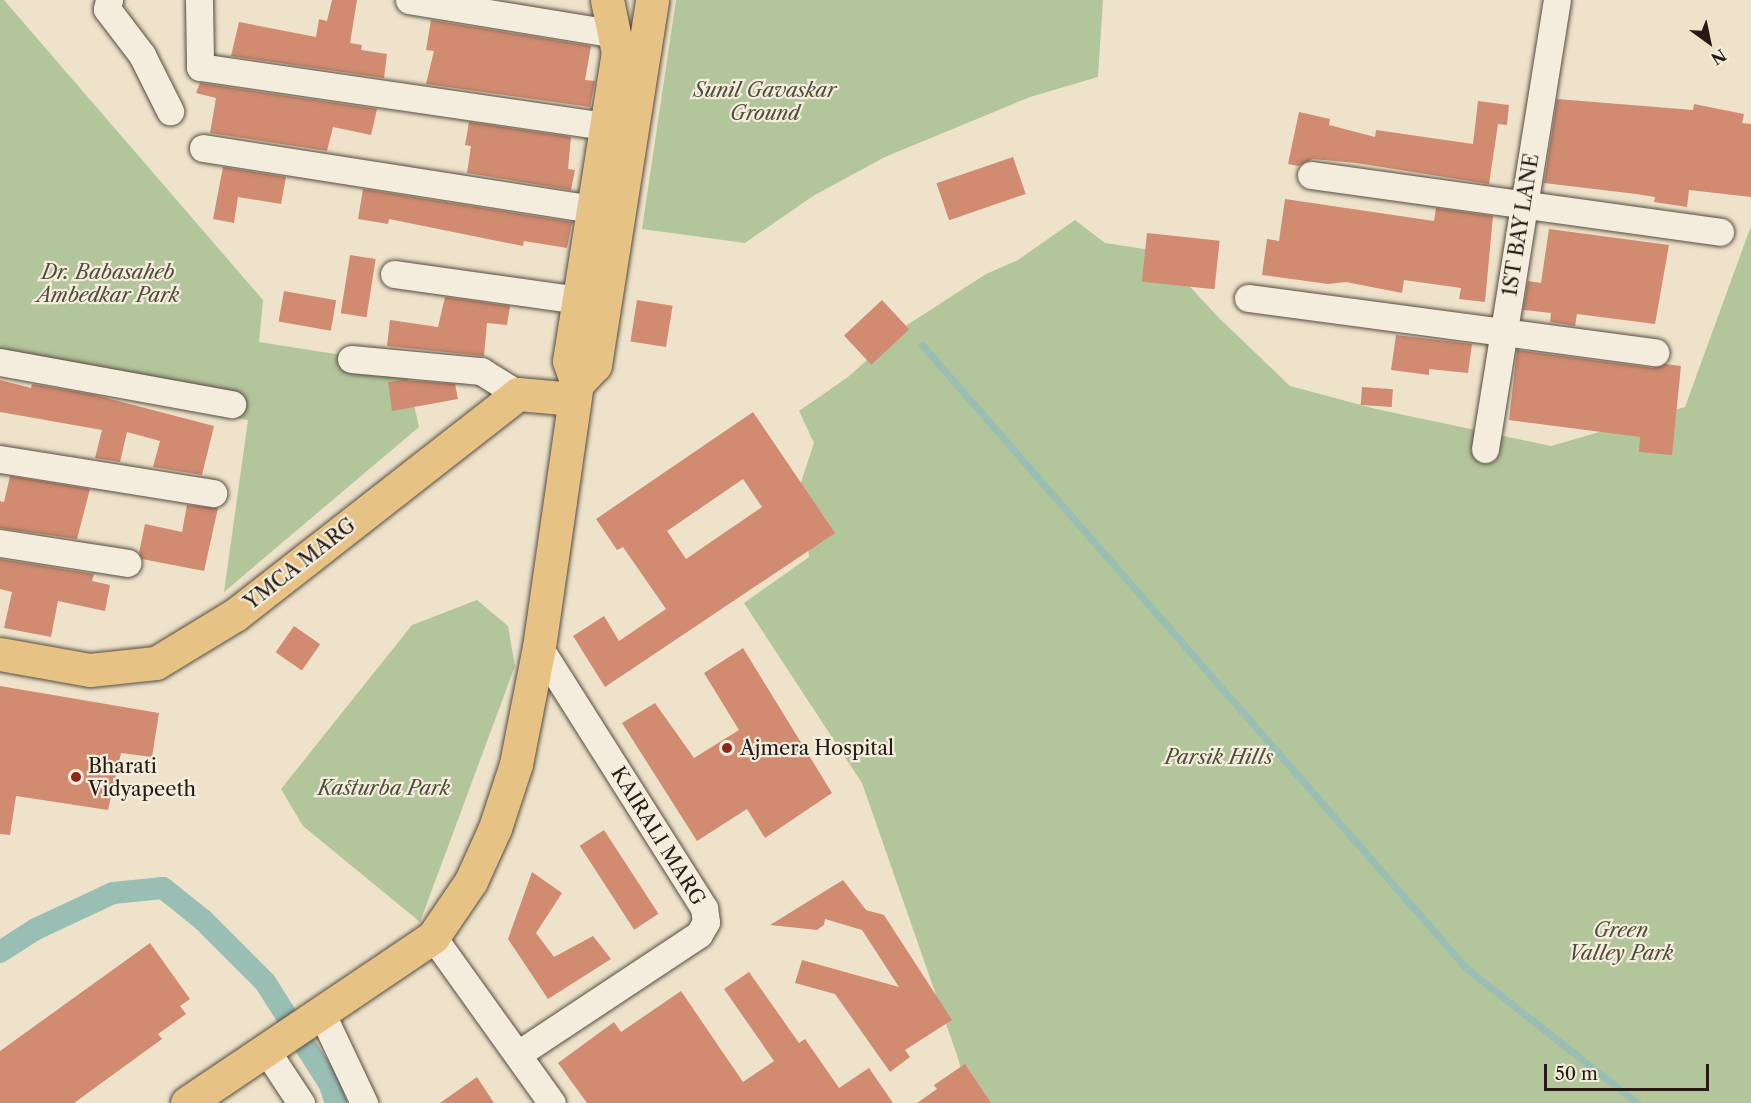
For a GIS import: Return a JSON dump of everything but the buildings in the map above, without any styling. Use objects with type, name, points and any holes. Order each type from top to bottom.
[{"type":"main road","points":[[187,1103],[433,937],[471,881],[495,828],[516,764],[539,646],[576,392],[569,361],[618,52],[607,0]]},
{"type":"main road","points":[[576,392],[595,365],[652,0]]},
{"type":"main road","points":[[518,394],[576,392]]},
{"type":"main road","name":"YMCA MARG","points":[[0,654],[90,670],[156,663],[235,615],[518,394]]},
{"type":"street","points":[[109,0],[107,9],[142,55],[170,111]]},
{"type":"street","points":[[199,0],[200,67],[606,126]]},
{"type":"street","points":[[409,0],[615,34]]},
{"type":"street","name":"1ST BAY LANE","points":[[1485,449],[1557,0]]},
{"type":"street","points":[[203,148],[593,209]]},
{"type":"street","points":[[1311,175],[1720,232]]},
{"type":"street","points":[[394,274],[579,300]]},
{"type":"street","points":[[1248,298],[1655,352]]},
{"type":"street","points":[[351,359],[481,371],[518,394]]},
{"type":"street","points":[[0,362],[232,404]]},
{"type":"street","points":[[0,459],[213,494]]},
{"type":"street","points":[[0,543],[127,563]]},
{"type":"street","name":"KAIRALI MARG","points":[[518,1054],[699,934],[706,922],[704,908],[539,646]]},
{"type":"street","points":[[433,937],[552,1103]]},
{"type":"street","points":[[317,1015],[364,1103]]},
{"type":"street","points":[[269,1047],[301,1103]]},
{"type":"green space","name":"Dr. Babasaheb Ambedkar Park","points":[[0,0],[4,0],[263,300],[259,342],[405,365],[419,427],[224,592],[248,420],[0,375]]},
{"type":"green space","name":"Sunil Gavaskar Ground","points":[[676,0],[1103,0],[1098,77],[1030,97],[885,157],[813,196],[745,243],[642,229]]},
{"type":"green space","name":"Parsik Hills","points":[[1075,220],[1105,243],[1157,251],[1218,317],[1290,386],[1376,409],[1551,446],[1685,407],[1751,226],[1751,1103],[970,1103],[958,1058],[862,783],[744,603],[809,557],[801,482],[814,443],[799,411],[848,377],[904,327],[986,274],[1018,260]]},
{"type":"green space","name":"Kasturba Park","points":[[477,600],[508,626],[515,666],[420,922],[303,826],[281,789],[412,625]]},
{"type":"waterway","points":[[922,345],[1466,968],[1637,1103]]},
{"type":"waterway","points":[[0,952],[36,929],[113,893],[163,888],[203,920],[265,982],[330,1085],[336,1103]]},
{"type":"place","name":"Ajmera Hospital","points":[[727,748]]},
{"type":"place","name":"Bharati Vidyapeeth","points":[[76,777]]},
{"type":"park label","name":"Green Valley Park","points":[[1621,942]]}]
